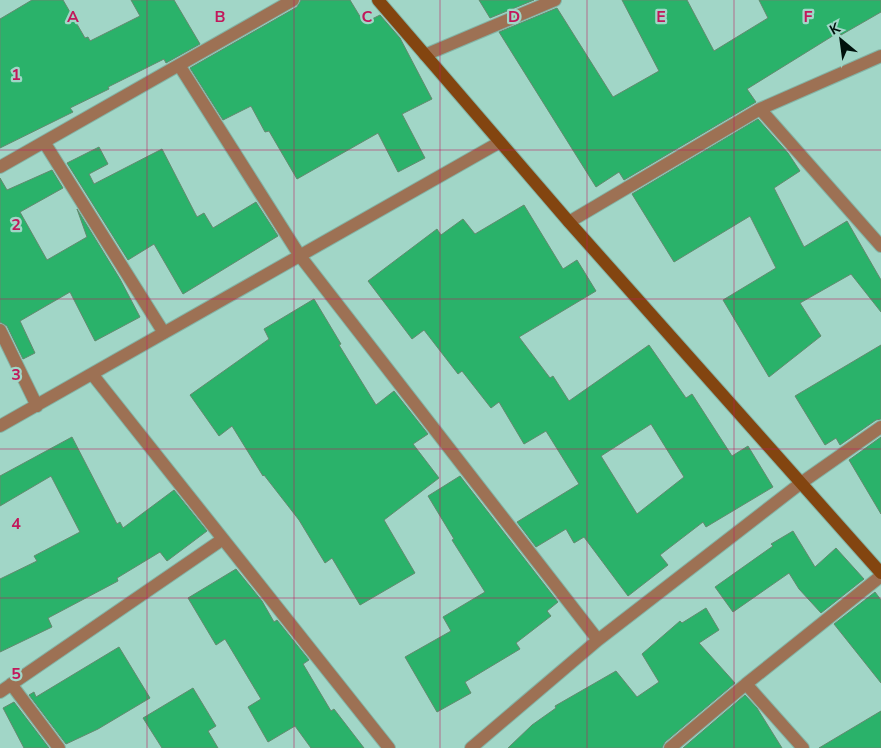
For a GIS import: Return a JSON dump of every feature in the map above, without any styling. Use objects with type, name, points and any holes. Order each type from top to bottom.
[{"type":"main road","points":[[378,0],[569,222],[881,575]]},
{"type":"street","points":[[0,167],[293,0]]},
{"type":"street","points":[[425,55],[555,0]]},
{"type":"street","points":[[569,222],[760,109],[881,56]]},
{"type":"street","points":[[180,64],[300,256],[598,640]]},
{"type":"street","points":[[760,109],[881,246]]},
{"type":"street","points":[[44,142],[164,333]]},
{"type":"street","points":[[0,426],[500,142]]},
{"type":"street","points":[[0,330],[37,406]]},
{"type":"street","points":[[92,374],[389,748]]},
{"type":"street","points":[[471,748],[598,640],[800,483],[881,427]]},
{"type":"street","points":[[0,692],[223,539]]},
{"type":"street","points":[[670,748],[881,575]]},
{"type":"street","points":[[11,684],[59,748]]},
{"type":"street","points":[[746,684],[803,748]]},
{"type":"building","points":[[32,0],[63,0],[85,38],[88,37],[90,41],[140,16],[131,0],[174,0],[200,44],[166,63],[164,59],[108,87],[109,89],[70,108],[73,112],[0,148],[0,19]]},
{"type":"building","points":[[301,0],[350,0],[364,23],[380,15],[400,38],[432,99],[402,114],[425,158],[398,172],[378,133],[297,179],[269,131],[265,132],[251,106],[223,120],[190,68],[297,7]]},
{"type":"building","points":[[479,0],[534,0],[490,18]]},
{"type":"building","points":[[622,0],[687,0],[714,51],[768,18],[759,0],[881,0],[881,12],[841,35],[839,32],[747,89],[756,102],[624,180],[619,172],[596,187],[499,32],[557,8],[613,97],[659,71]]},
{"type":"building","points":[[758,119],[788,153],[800,171],[774,188],[804,247],[847,221],[881,280],[881,312],[851,274],[800,303],[821,336],[769,377],[723,300],[776,268],[750,216],[674,262],[632,194]]},
{"type":"building","points":[[99,147],[108,164],[89,174],[94,184],[162,149],[197,217],[204,213],[213,228],[256,202],[278,236],[183,294],[154,244],[128,260],[67,163]]},
{"type":"building","points":[[52,170],[63,188],[20,212],[47,260],[87,237],[77,209],[120,279],[140,317],[95,341],[70,292],[20,321],[35,353],[23,359],[7,326],[0,322],[0,178],[7,190]]},
{"type":"building","points":[[524,205],[563,269],[577,260],[596,291],[519,337],[550,378],[553,376],[569,401],[649,345],[686,398],[692,394],[732,456],[748,446],[773,487],[706,527],[703,522],[660,555],[668,565],[628,596],[584,537],[574,543],[566,529],[536,547],[517,522],[579,484],[546,431],[524,444],[499,402],[491,408],[462,371],[458,374],[424,330],[412,339],[368,281],[437,229],[441,235],[463,219],[475,234]],"holes":[[[651,424],[684,477],[637,514],[601,456]]]},
{"type":"building","points":[[314,299],[341,344],[339,345],[376,405],[394,391],[428,434],[413,444],[439,478],[384,520],[415,573],[360,605],[332,558],[325,563],[299,520],[263,476],[232,426],[219,436],[190,395],[269,339],[264,329]]},
{"type":"building","points":[[881,345],[881,419],[876,420],[840,445],[836,438],[825,445],[795,396]]},
{"type":"building","points":[[72,437],[117,524],[120,522],[123,528],[174,490],[207,531],[167,561],[160,552],[117,578],[118,581],[48,618],[52,627],[0,652],[0,579],[37,561],[34,556],[80,532],[51,476],[0,506],[0,476]]},
{"type":"building","points":[[881,437],[881,514],[849,460]]},
{"type":"building","points":[[460,476],[558,602],[547,611],[551,616],[516,643],[520,649],[465,682],[471,693],[437,712],[405,657],[451,631],[443,617],[485,592],[452,540],[454,539],[428,496]]},
{"type":"building","points":[[793,531],[815,567],[836,548],[864,579],[821,613],[799,589],[789,573],[733,612],[715,587],[773,546],[771,544]]},
{"type":"building","points":[[236,569],[262,601],[274,622],[277,620],[309,660],[303,664],[331,711],[334,709],[364,748],[311,748],[295,726],[268,742],[248,707],[261,699],[225,639],[216,645],[188,598]]},
{"type":"building","points":[[875,592],[881,600],[881,683],[834,624]]},
{"type":"building","points":[[706,608],[719,630],[699,643],[735,683],[665,742],[662,748],[508,748],[532,725],[556,708],[555,706],[616,671],[637,697],[659,682],[642,654],[680,621],[682,623]]},
{"type":"building","points":[[119,647],[150,698],[98,729],[66,744],[29,695],[34,692],[36,697]]},
{"type":"building","points":[[193,688],[216,726],[208,731],[218,748],[162,748],[143,718]]},
{"type":"building","points":[[745,695],[757,708],[782,748],[683,748]]},
{"type":"building","points":[[14,702],[49,748],[24,748],[3,708]]},
{"type":"building","points":[[881,711],[881,748],[819,748]]}]
